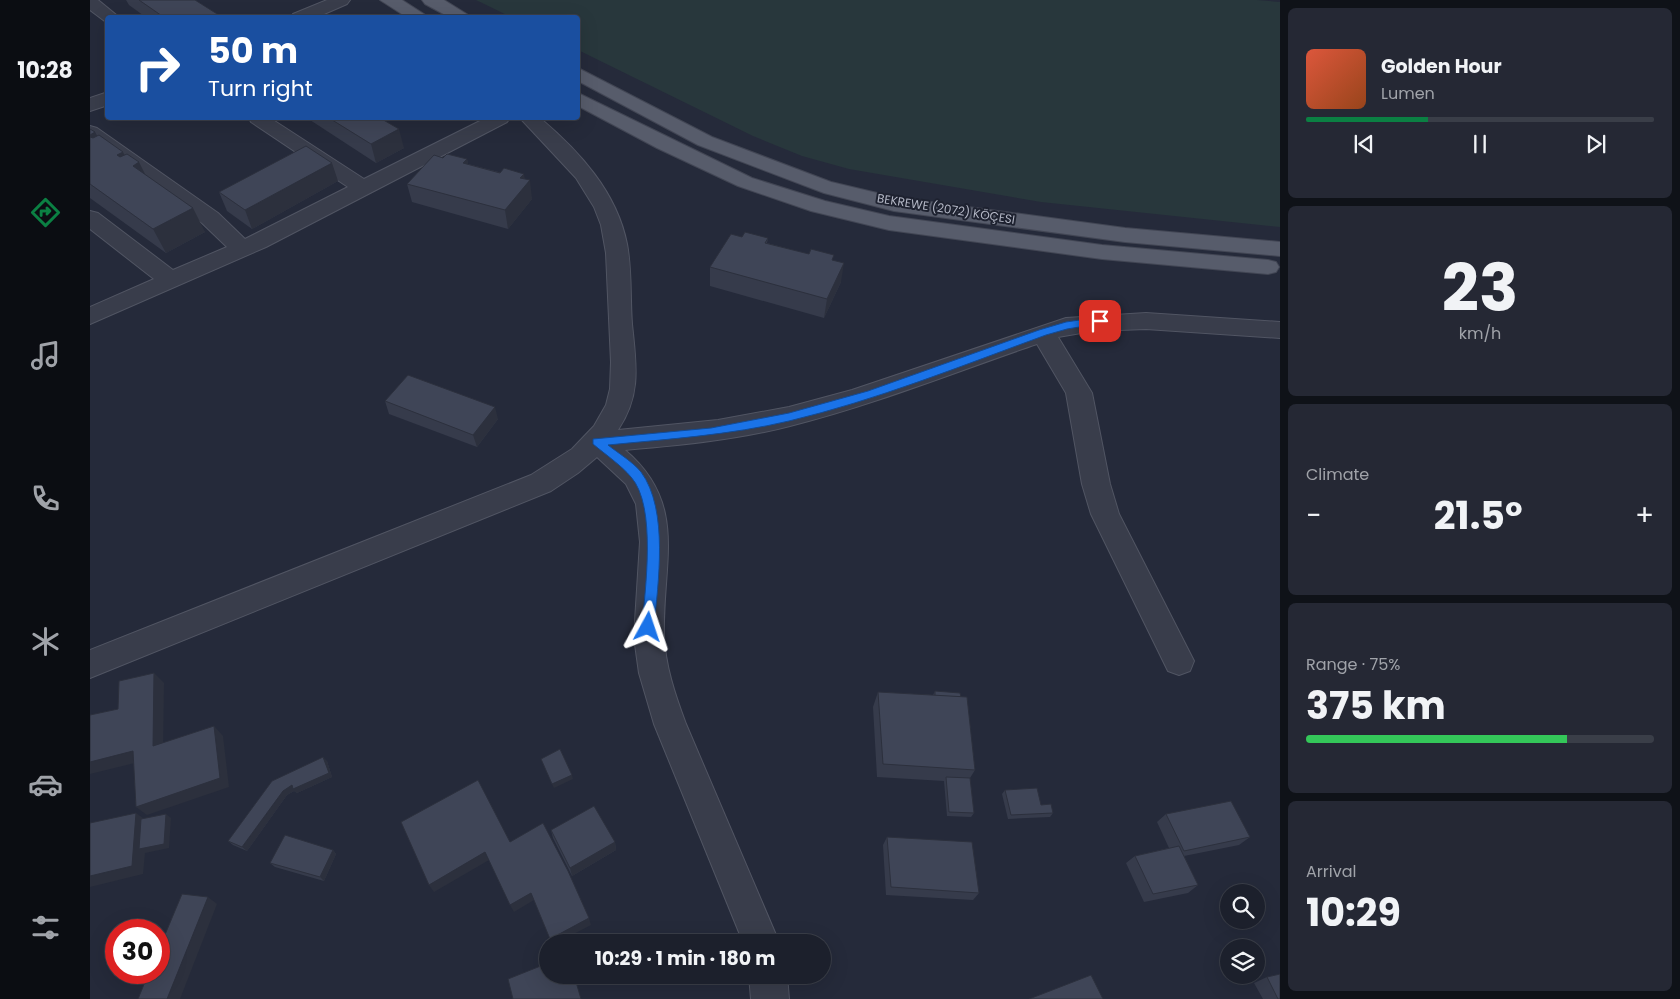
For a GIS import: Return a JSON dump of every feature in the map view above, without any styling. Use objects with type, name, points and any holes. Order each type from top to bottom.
[{"type":"main road","points":[[389,0],[416,15]]},
{"type":"main road","points":[[431,0],[459,15]]},
{"type":"main road","name":"BEKREWE (2072) KÖÇESI","points":[[580,76],[705,141],[824,187],[903,205],[1125,235],[1280,248]]},
{"type":"main road","name":"BEKREWE (2072) KÖÇESI","points":[[580,100],[664,144],[745,182],[819,206],[889,223],[1102,252],[1280,268]]},
{"type":"street","points":[[306,15],[340,0]]},
{"type":"street","points":[[91,3],[108,15]]},
{"type":"street","points":[[90,105],[105,99]]},
{"type":"street","points":[[261,120],[363,188]]},
{"type":"street","points":[[90,316],[242,249],[496,120]]},
{"type":"street","points":[[90,664],[541,484],[579,460],[597,442],[614,414],[623,388],[616,243],[608,217],[594,188],[569,154],[531,120]]},
{"type":"street","points":[[90,132],[210,218],[242,249]]},
{"type":"street","points":[[90,218],[172,280]]},
{"type":"street","points":[[597,442],[711,432],[789,417],[870,394],[1066,326],[1100,321],[1171,321],[1280,330]]},
{"type":"street","points":[[1043,333],[1079,393],[1096,484],[1106,514],[1138,583],[1178,660]]},
{"type":"street","points":[[597,442],[636,475],[649,503],[654,559],[648,627],[651,655],[660,698],[758,934]]},
{"type":"street","points":[[769,984],[770,999]]},
{"type":"shaded area","points":[[476,0],[1257,0],[1280,2],[1280,227],[1041,202],[849,169],[802,156],[753,136],[580,51],[580,15],[507,15]]},
{"type":"building","points":[[139,0],[195,0],[219,15],[161,15]]},
{"type":"building","points":[[332,120],[383,120],[399,129],[371,144]]},
{"type":"building","points":[[99,135],[123,152],[117,155],[120,157],[127,154],[139,162],[133,166],[193,208],[153,229],[90,184],[90,137],[93,138]]},
{"type":"building","points":[[306,146],[332,163],[245,210],[219,192]]},
{"type":"building","points":[[447,154],[467,159],[463,163],[500,173],[504,168],[524,174],[520,178],[530,180],[505,210],[407,184],[434,155],[443,158]]},
{"type":"building","points":[[745,232],[768,238],[765,243],[809,254],[811,249],[834,255],[832,260],[844,263],[827,299],[710,267],[731,234],[742,237]]},
{"type":"building","points":[[408,375],[495,407],[473,435],[385,401]]},
{"type":"building","points":[[154,673],[153,746],[214,726],[220,778],[136,807],[133,751],[90,762],[90,715],[118,709],[119,681]]},
{"type":"building","points":[[935,691],[960,693],[961,697],[935,696]]},
{"type":"building","points":[[878,692],[967,697],[975,770],[883,764]]},
{"type":"building","points":[[560,749],[572,775],[552,784],[541,759]]},
{"type":"building","points":[[323,757],[329,773],[293,789],[292,785],[283,791],[242,847],[228,841],[272,781]]},
{"type":"building","points":[[946,777],[970,778],[974,813],[949,812]]},
{"type":"building","points":[[478,780],[510,842],[543,823],[568,871],[589,918],[559,934],[548,934],[531,893],[510,905],[485,852],[429,885],[401,822]]},
{"type":"building","points":[[1037,788],[1041,805],[1051,804],[1053,813],[1011,815],[1005,790]]},
{"type":"building","points":[[1231,801],[1250,837],[1184,851],[1166,814]]},
{"type":"building","points":[[594,806],[615,842],[570,868],[551,830]]},
{"type":"building","points":[[136,813],[132,866],[90,876],[90,823]]},
{"type":"building","points":[[166,814],[164,844],[139,849],[141,819]]},
{"type":"building","points":[[285,835],[333,850],[320,877],[270,863]]},
{"type":"building","points":[[887,837],[972,842],[979,893],[891,887]]},
{"type":"building","points":[[1179,846],[1198,885],[1153,894],[1135,856]]},
{"type":"building","points":[[182,894],[208,897],[167,999],[138,999],[144,984],[170,984],[170,923]]},
{"type":"building","points":[[539,967],[539,984],[577,984],[581,999],[513,999],[508,979]]},
{"type":"building","points":[[1280,974],[1280,999],[1278,999],[1267,977]]},
{"type":"building","points":[[1091,975],[1103,999],[1029,999]]},
{"type":"route","points":[[648,627],[654,559],[649,503],[636,475],[597,442],[711,432],[789,417],[870,394],[1020,340],[1066,326],[1100,321]]}]
